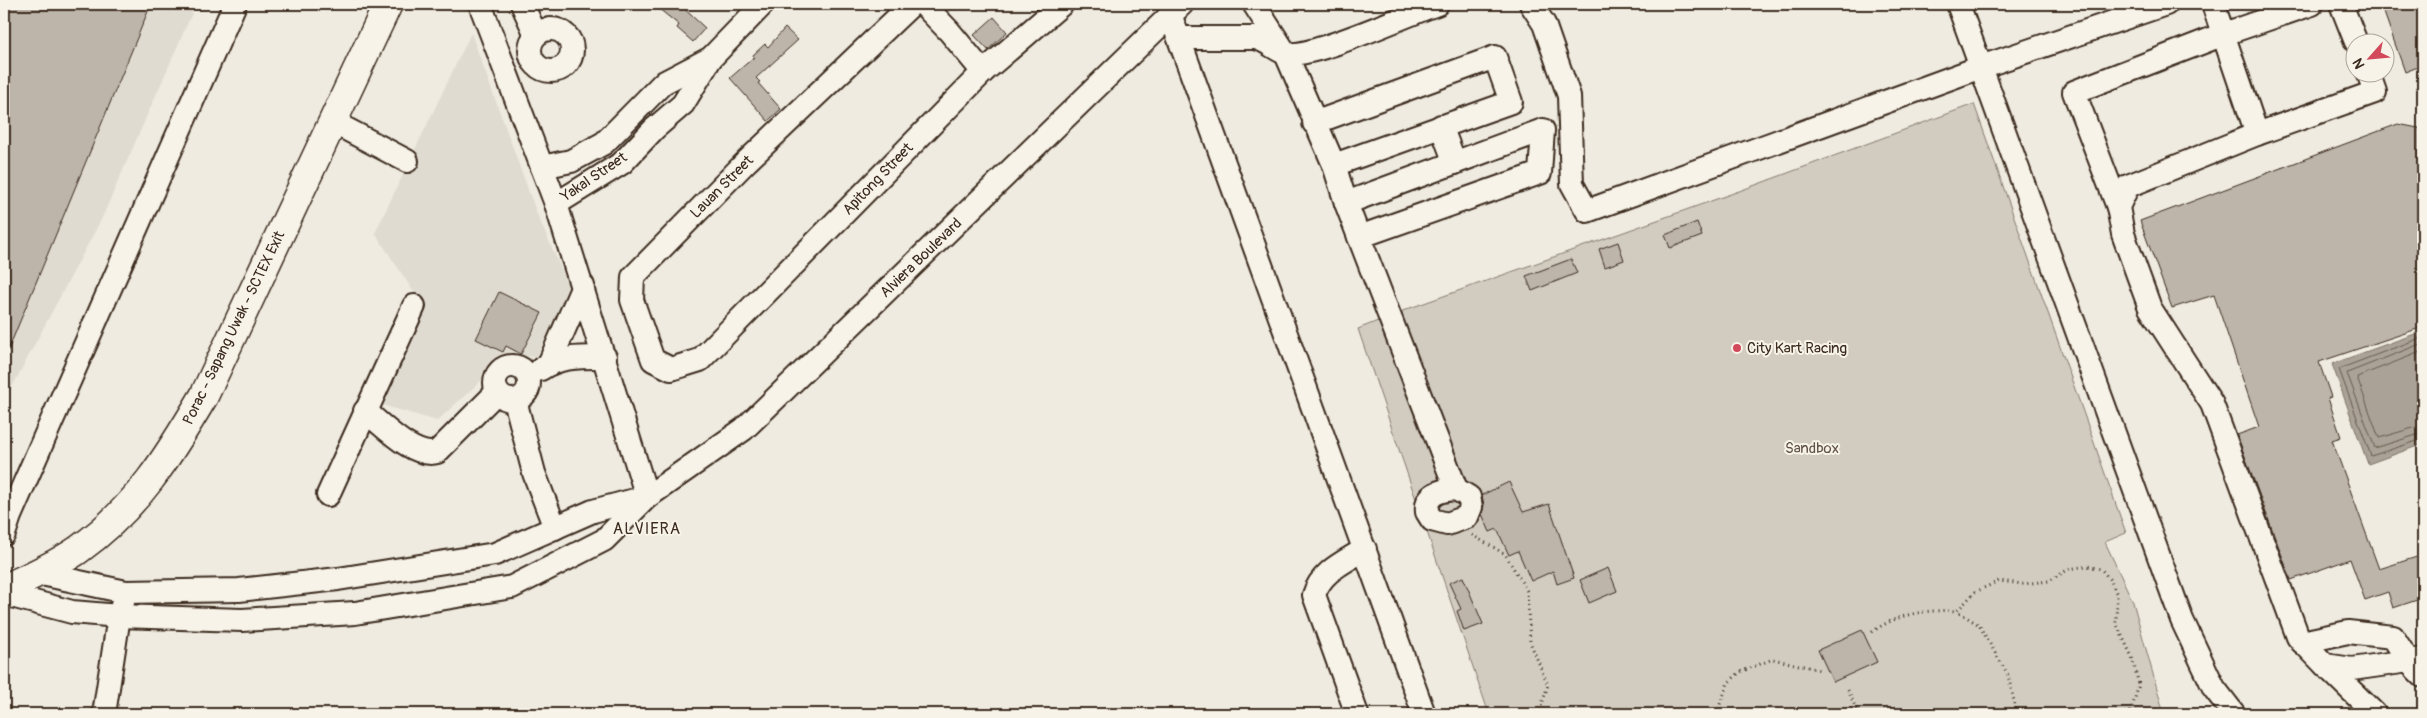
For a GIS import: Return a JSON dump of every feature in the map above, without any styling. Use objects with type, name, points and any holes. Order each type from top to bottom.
[{"type":"main road","name":"Porac - Sapang Uwak - SCTEX Exit","points":[[4,589],[77,551],[115,520],[143,491],[171,452],[204,396],[388,4]]},
{"type":"street","points":[[4,534],[10,516],[235,4]]},
{"type":"street","points":[[480,4],[556,204],[647,497]]},
{"type":"street","points":[[522,4],[536,35]]},
{"type":"street","name":"Yakal Street","points":[[556,204],[622,163],[654,129],[683,104],[711,58],[762,4]]},
{"type":"street","name":"Lauan Street","points":[[700,360],[671,369],[653,360],[632,300],[633,277],[746,162],[912,4]]},
{"type":"street","points":[[923,4],[949,31],[983,72]]},
{"type":"street","name":"Apitong Street","points":[[700,360],[983,72],[1062,4]]},
{"type":"street","points":[[1254,4],[1286,54],[1314,123],[1334,165],[1346,203],[1456,489],[1468,497],[1470,508],[1466,517],[1442,524],[1432,520],[1426,507],[1434,494],[1456,489]]},
{"type":"street","points":[[1180,38],[1254,38],[1265,41],[1286,54],[1316,50],[1437,4]]},
{"type":"street","points":[[1531,4],[1544,24],[1569,96],[1572,184],[1587,211],[1982,67],[2166,4]]},
{"type":"street","points":[[1958,4],[2182,620],[2214,688],[2234,714]]},
{"type":"street","points":[[2213,4],[2240,89],[2257,134]]},
{"type":"street","points":[[2312,4],[2224,34],[2074,92],[2118,207],[2123,234],[2150,308],[2212,404],[2298,637],[2375,714]]},
{"type":"street","points":[[2342,4],[2352,32]]},
{"type":"street","points":[[1176,9],[1180,38],[1424,714]]},
{"type":"street","name":"Alviera Boulevard","points":[[647,497],[744,429],[1176,9]]},
{"type":"street","points":[[1314,123],[1495,57],[1511,102],[1334,165]]},
{"type":"street","name":"Yakal Street","points":[[542,167],[571,161],[604,143],[663,83],[711,58]]},
{"type":"street","points":[[2118,207],[2128,186],[2257,134],[2376,92],[2372,82]]},
{"type":"street","points":[[636,111],[654,129]]},
{"type":"street","points":[[333,122],[407,161]]},
{"type":"street","points":[[1441,126],[1456,163]]},
{"type":"street","points":[[1346,203],[1543,130],[1540,173],[1359,237]]},
{"type":"street","points":[[549,364],[583,286]]},
{"type":"street","points":[[328,495],[414,306]]},
{"type":"street","points":[[366,411],[416,452],[429,454],[441,448],[506,396],[522,397],[527,392],[529,378],[549,364],[572,357],[605,357]]},
{"type":"street","points":[[529,378],[519,367],[505,367],[495,378],[506,396],[555,528]]},
{"type":"street","points":[[37,573],[126,592],[239,590],[338,579],[495,554],[594,511],[647,497]]},
{"type":"street","points":[[4,594],[72,612],[119,616],[242,620],[355,613],[512,587],[604,540],[647,497]]},
{"type":"street","points":[[1357,714],[1314,595],[1318,583],[1325,574],[1365,549]]},
{"type":"street","points":[[104,714],[119,616],[126,592]]},
{"type":"street","points":[[2302,642],[2348,632],[2393,636],[2419,666]]},
{"type":"street","points":[[2325,665],[2352,669],[2419,666]]},
{"type":"path","points":[[1451,522],[1505,554],[1528,591],[1530,642],[1548,685],[1539,714]]},
{"type":"path","points":[[1957,611],[1975,592],[2000,580],[2023,584],[2049,581],[2069,569],[2087,566],[2102,569],[2111,580],[2117,595],[2116,623],[2132,657],[2139,685],[2130,714]]},
{"type":"path","points":[[1872,632],[1887,621],[1910,614],[1936,609],[1957,611],[1980,626],[2008,675],[2017,714]]},
{"type":"path","points":[[1720,714],[1719,708],[1728,683],[1740,672],[1773,659],[1820,670]]},
{"type":"path","points":[[1848,690],[1857,711],[1854,714]]},
{"type":"shaded area","points":[[4,4],[196,4],[102,218],[4,402]]},
{"type":"shaded area","points":[[471,33],[537,214],[570,289],[537,356],[505,359],[437,421],[382,405],[419,300],[375,233]]},
{"type":"green space","name":"Sandbox","points":[[1974,104],[2126,533],[2105,542],[2133,602],[2164,714],[1489,714],[1358,329],[1410,308],[1742,190]]},
{"type":"water","points":[[2423,331],[2423,444],[2368,464],[2332,364]]},
{"type":"building","points":[[4,4],[151,4],[4,360]]},
{"type":"building","points":[[653,4],[679,4],[705,28],[693,42],[677,28],[679,25]]},
{"type":"building","points":[[2381,4],[2419,4],[2423,15],[2423,65],[2405,72],[2394,41],[2394,32],[2391,32]]},
{"type":"building","points":[[994,17],[1007,32],[988,50],[974,35]]},
{"type":"building","points":[[785,28],[798,40],[756,78],[760,82],[758,83],[781,109],[768,121],[730,78],[754,57],[753,55],[765,44],[768,47]]},
{"type":"building","points":[[2398,124],[2423,129],[2423,327],[2319,362],[2331,397],[2328,398],[2341,437],[2332,440],[2379,569],[2423,555],[2423,598],[2393,608],[2388,592],[2365,600],[2350,559],[2291,580],[2237,435],[2259,427],[2214,295],[2172,308],[2140,221]]},
{"type":"building","points":[[1697,222],[1702,236],[1670,248],[1665,235]]},
{"type":"building","points":[[1618,242],[1624,260],[1605,267],[1599,249]]},
{"type":"building","points":[[1571,259],[1577,273],[1532,291],[1526,276]]},
{"type":"building","points":[[499,292],[542,313],[521,354],[506,346],[503,352],[476,339]]},
{"type":"building","points":[[1509,482],[1523,512],[1549,504],[1574,578],[1557,584],[1553,571],[1531,581],[1518,551],[1509,555],[1497,529],[1490,532],[1482,514],[1484,505],[1482,495]]},
{"type":"building","points":[[1608,568],[1617,591],[1589,603],[1580,580]]},
{"type":"building","points":[[1463,577],[1483,624],[1464,631],[1457,611],[1461,609],[1449,583]]},
{"type":"building","points":[[1862,630],[1877,662],[1833,682],[1818,650]]},
{"type":"place","name":"City Kart Racing","points":[[1737,348]]},
{"type":"district","name":"ALVIERA","points":[[647,529]]}]
